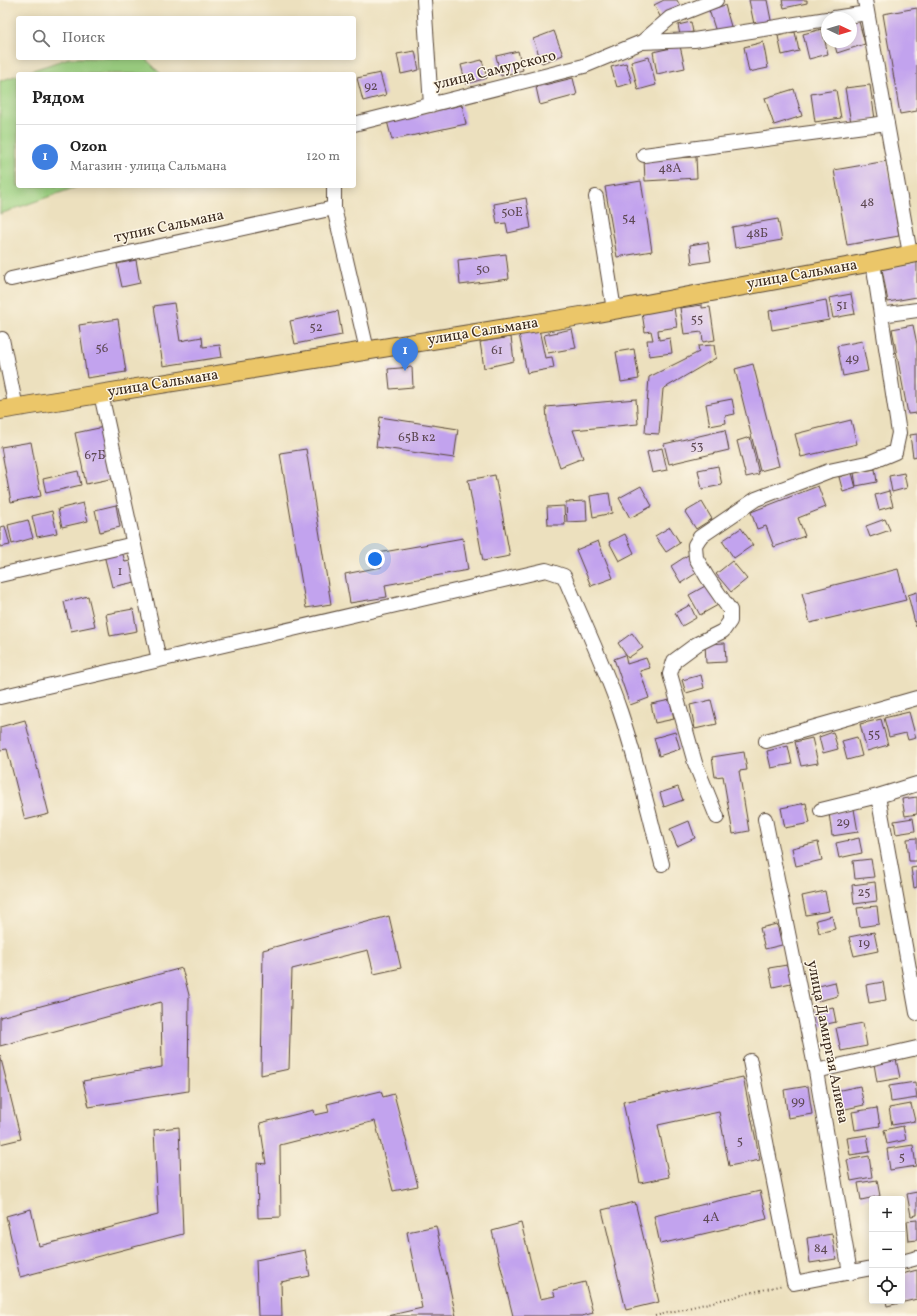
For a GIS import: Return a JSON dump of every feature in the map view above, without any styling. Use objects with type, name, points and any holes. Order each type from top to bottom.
[{"type":"main road","name":"улица Сальмана","points":[[8,409],[614,310],[914,253]]},
{"type":"street","points":[[424,0],[431,105]]},
{"type":"street","name":"улица Самурского","points":[[356,124],[584,66],[642,42],[670,18],[716,0]]},
{"type":"street","points":[[850,12],[866,6],[887,123],[914,253]]},
{"type":"street","name":"улица Самурского","points":[[642,42],[694,40],[821,20]]},
{"type":"street","points":[[644,155],[887,123]]},
{"type":"street","points":[[334,188],[334,208],[367,350]]},
{"type":"street","points":[[596,197],[614,310]]},
{"type":"street","name":"тупик Сальмана","points":[[11,279],[334,208]]},
{"type":"street","points":[[716,817],[695,763],[670,674],[674,661],[697,644],[723,631],[730,621],[730,610],[696,558],[695,545],[700,537],[756,499],[829,471],[871,462],[895,452],[899,433],[873,262]]},
{"type":"street","points":[[881,315],[917,310]]},
{"type":"street","points":[[2,339],[8,409]]},
{"type":"street","points":[[101,394],[159,660]]},
{"type":"street","points":[[0,575],[134,544]]},
{"type":"street","points":[[0,697],[546,570],[564,576],[603,667],[620,711],[662,864]]},
{"type":"street","points":[[766,741],[917,698]]},
{"type":"street","points":[[821,810],[878,796],[917,784]]},
{"type":"street","points":[[878,796],[917,1013]]},
{"type":"street","name":"улица Дамиргая Алиева","points":[[765,819],[816,1071],[850,1273]]},
{"type":"street","points":[[816,1071],[917,1048]]},
{"type":"street","points":[[750,1060],[794,1283],[869,1269]]},
{"type":"street","points":[[905,1261],[917,1258]]},
{"type":"path","points":[[655,1316],[794,1283]]},
{"type":"green space","points":[[63,60],[147,60],[159,72],[27,72]]},
{"type":"green space","points":[[16,76],[16,188],[73,188],[0,214],[0,81]]},
{"type":"building","points":[[664,0],[677,0],[681,8],[661,18],[654,5]]},
{"type":"building","points":[[749,0],[767,0],[772,25],[755,29]]},
{"type":"building","points":[[782,0],[807,0],[807,3],[784,8]]},
{"type":"building","points":[[725,5],[732,30],[717,35],[709,10]]},
{"type":"building","points":[[917,8],[917,111],[900,114],[883,14]]},
{"type":"building","points":[[857,18],[865,44],[857,47]]},
{"type":"building","points":[[691,22],[693,32],[680,35],[678,25]]},
{"type":"building","points":[[821,29],[821,48],[827,48],[828,54],[809,59],[803,34]]},
{"type":"building","points":[[554,31],[563,55],[542,63],[533,39]]},
{"type":"building","points":[[795,32],[799,51],[782,55],[778,36]]},
{"type":"building","points":[[763,42],[768,68],[749,72],[744,47]]},
{"type":"building","points":[[680,46],[685,68],[657,74],[653,52]]},
{"type":"building","points":[[836,48],[853,48],[837,53]]},
{"type":"building","points":[[415,51],[419,70],[401,74],[397,54]]},
{"type":"building","points":[[518,51],[523,70],[501,76],[496,56]]},
{"type":"building","points":[[649,57],[656,85],[638,90],[631,62]]},
{"type":"building","points":[[482,60],[487,78],[466,84],[461,65]]},
{"type":"building","points":[[626,63],[632,83],[617,87],[611,67]]},
{"type":"building","points":[[380,73],[386,95],[363,101],[357,78]]},
{"type":"building","points":[[573,78],[577,95],[540,105],[536,87]]},
{"type":"building","points":[[870,85],[875,119],[851,123],[845,88]]},
{"type":"building","points":[[794,89],[802,116],[774,125],[765,98]]},
{"type":"building","points":[[836,90],[841,118],[815,122],[811,94]]},
{"type":"building","points":[[462,105],[466,124],[392,140],[387,121]]},
{"type":"building","points":[[696,157],[697,178],[645,181],[644,159]]},
{"type":"building","points":[[887,161],[899,236],[847,245],[834,170]]},
{"type":"building","points":[[641,181],[652,251],[617,257],[605,187]]},
{"type":"building","points":[[526,198],[531,228],[508,233],[506,223],[497,224],[494,204]]},
{"type":"building","points":[[778,219],[782,240],[735,248],[732,227]]},
{"type":"building","points":[[708,242],[711,261],[692,264],[690,245]]},
{"type":"building","points":[[506,254],[509,279],[460,285],[458,260]]},
{"type":"building","points":[[136,260],[140,283],[122,287],[117,264]]},
{"type":"building","points":[[917,262],[917,297],[888,302],[882,269]]},
{"type":"building","points":[[851,294],[855,314],[833,318],[829,298]]},
{"type":"building","points":[[826,300],[829,320],[772,330],[769,311]]},
{"type":"building","points":[[174,303],[180,341],[202,337],[203,347],[220,345],[222,357],[163,366],[154,306]]},
{"type":"building","points":[[702,305],[702,308],[710,307],[715,340],[703,342],[702,332],[684,334],[680,308]]},
{"type":"building","points":[[674,308],[677,327],[658,330],[659,340],[670,338],[672,353],[649,356],[647,340],[653,340],[651,331],[645,332],[642,313]]},
{"type":"building","points":[[338,311],[342,335],[295,344],[290,321]]},
{"type":"building","points":[[118,319],[126,372],[87,378],[79,325]]},
{"type":"building","points":[[913,325],[917,344],[917,413],[908,414],[892,329]]},
{"type":"building","points":[[539,329],[545,358],[552,357],[554,368],[527,373],[519,334]]},
{"type":"building","points":[[572,329],[576,348],[548,353],[544,335]]},
{"type":"building","points":[[511,337],[514,361],[484,368],[480,342]]},
{"type":"building","points":[[862,341],[868,371],[843,376],[837,346]]},
{"type":"building","points":[[714,345],[716,358],[663,389],[659,434],[645,433],[649,377],[699,352],[698,346]]},
{"type":"building","points":[[634,349],[639,379],[621,382],[616,352]]},
{"type":"building","points":[[753,364],[779,466],[760,471],[735,369]]},
{"type":"building","points":[[412,367],[413,387],[390,389],[388,369]]},
{"type":"building","points":[[636,399],[638,424],[573,430],[583,458],[560,467],[548,432],[546,407]]},
{"type":"building","points":[[732,399],[735,414],[725,416],[726,423],[710,426],[706,404]]},
{"type":"building","points":[[380,417],[458,429],[454,458],[376,447]]},
{"type":"building","points":[[851,420],[857,444],[801,457],[795,434]]},
{"type":"building","points":[[104,427],[115,478],[86,484],[75,433]]},
{"type":"building","points":[[725,430],[729,450],[669,464],[664,444]]},
{"type":"building","points":[[917,434],[917,456],[913,457],[910,435]]},
{"type":"building","points":[[750,437],[759,474],[746,477],[737,441]]},
{"type":"building","points":[[31,442],[41,496],[11,502],[1,447]]},
{"type":"building","points":[[662,448],[667,470],[652,473],[647,452]]},
{"type":"building","points":[[306,449],[331,604],[306,608],[280,453]]},
{"type":"building","points":[[718,466],[722,485],[702,489],[698,470]]},
{"type":"building","points":[[875,469],[877,482],[856,486],[854,473]]},
{"type":"building","points":[[78,471],[81,485],[46,493],[43,479]]},
{"type":"building","points":[[852,473],[856,488],[843,492],[839,477]]},
{"type":"building","points":[[904,473],[907,488],[892,492],[889,476]]},
{"type":"building","points":[[495,475],[510,556],[483,561],[468,480]]},
{"type":"building","points":[[641,486],[652,506],[630,518],[619,498]]},
{"type":"building","points":[[818,486],[826,507],[798,518],[805,536],[774,547],[766,526],[757,529],[751,512]]},
{"type":"building","points":[[889,491],[893,506],[879,510],[875,495]]},
{"type":"building","points":[[609,493],[612,513],[593,517],[590,496]]},
{"type":"building","points":[[586,501],[587,521],[567,522],[566,502]]},
{"type":"building","points":[[702,502],[712,519],[696,529],[685,512]]},
{"type":"building","points":[[83,503],[88,521],[62,527],[58,509]]},
{"type":"building","points":[[116,505],[120,527],[100,532],[95,510]]},
{"type":"building","points":[[564,506],[565,525],[548,525],[547,507]]},
{"type":"building","points":[[52,511],[57,533],[37,537],[32,516]]},
{"type":"building","points":[[885,519],[890,530],[870,537],[866,526]]},
{"type":"building","points":[[28,520],[33,538],[12,544],[8,525]]},
{"type":"building","points":[[5,526],[10,545],[0,547],[0,527]]},
{"type":"building","points":[[670,527],[680,543],[666,552],[655,536]]},
{"type":"building","points":[[741,528],[753,545],[734,558],[722,541]]},
{"type":"building","points":[[625,534],[634,553],[619,561],[609,542]]},
{"type":"building","points":[[463,538],[468,570],[385,585],[387,597],[350,603],[345,574],[381,567],[378,553]]},
{"type":"building","points":[[598,541],[613,578],[591,586],[576,550]]},
{"type":"building","points":[[122,551],[125,562],[130,561],[135,582],[112,587],[104,555]]},
{"type":"building","points":[[688,555],[698,572],[681,583],[671,566]]},
{"type":"building","points":[[732,561],[747,579],[731,592],[716,574]]},
{"type":"building","points":[[898,569],[906,600],[810,623],[802,593]]},
{"type":"building","points":[[707,585],[718,605],[700,615],[689,595]]},
{"type":"building","points":[[917,592],[917,626],[916,627],[908,595]]},
{"type":"building","points":[[88,596],[95,626],[71,631],[64,602]]},
{"type":"building","points":[[690,605],[696,618],[682,626],[675,613]]},
{"type":"building","points":[[133,609],[137,631],[110,636],[106,614]]},
{"type":"building","points":[[632,633],[643,648],[628,658],[618,643]]},
{"type":"building","points":[[725,643],[726,662],[706,663],[705,644]]},
{"type":"building","points":[[625,655],[627,664],[646,658],[650,668],[640,671],[649,698],[630,705],[614,659]]},
{"type":"building","points":[[701,675],[704,688],[686,693],[682,680]]},
{"type":"building","points":[[670,700],[674,719],[655,723],[651,704]]},
{"type":"building","points":[[711,700],[717,724],[695,729],[690,705]]},
{"type":"building","points":[[909,712],[916,738],[908,740],[906,733],[889,737],[884,718]]},
{"type":"building","points":[[881,719],[888,745],[867,751],[860,724]]},
{"type":"building","points":[[25,720],[49,814],[25,820],[7,749],[0,750],[0,727]]},
{"type":"building","points":[[675,732],[680,749],[659,756],[654,738]]},
{"type":"building","points":[[833,732],[838,749],[823,753],[819,737]]},
{"type":"building","points":[[857,737],[862,756],[847,760],[842,741]]},
{"type":"building","points":[[812,738],[818,763],[801,766],[795,742]]},
{"type":"building","points":[[788,746],[792,764],[771,768],[767,751]]},
{"type":"building","points":[[744,752],[747,770],[739,771],[749,831],[733,834],[723,776],[715,777],[712,757]]},
{"type":"building","points":[[678,787],[683,800],[664,807],[660,793]]},
{"type":"building","points":[[917,797],[917,814],[905,816],[902,799]]},
{"type":"building","points":[[806,803],[810,823],[785,828],[781,808]]},
{"type":"building","points":[[854,809],[858,832],[832,836],[829,813]]},
{"type":"building","points":[[913,818],[915,831],[896,834],[894,821]]},
{"type":"building","points":[[689,821],[695,838],[677,846],[670,829]]},
{"type":"building","points":[[859,838],[862,853],[839,858],[836,843]]},
{"type":"building","points":[[917,838],[917,861],[909,861],[907,839]]},
{"type":"building","points":[[818,842],[822,860],[796,866],[792,848]]},
{"type":"building","points":[[871,859],[874,877],[855,879],[853,861]]},
{"type":"building","points":[[917,867],[917,887],[914,888],[911,868]]},
{"type":"building","points":[[875,882],[877,901],[854,904],[852,885]]},
{"type":"building","points":[[825,891],[829,911],[806,915],[802,896]]},
{"type":"building","points":[[877,906],[879,924],[860,927],[857,908]]},
{"type":"building","points":[[389,916],[401,968],[374,974],[368,950],[292,969],[289,1069],[261,1075],[263,950]]},
{"type":"building","points":[[832,916],[835,929],[819,933],[816,920]]},
{"type":"building","points":[[777,924],[782,945],[765,949],[760,928]]},
{"type":"building","points":[[874,932],[878,951],[854,956],[849,937]]},
{"type":"building","points":[[787,965],[791,983],[773,987],[769,968]]},
{"type":"building","points":[[182,968],[189,995],[188,1091],[89,1107],[83,1081],[162,1067],[161,1002],[0,1046],[0,1017]]},
{"type":"building","points":[[835,982],[838,996],[818,1001],[815,987]]},
{"type":"building","points":[[883,982],[886,1000],[869,1003],[866,985]]},
{"type":"building","points":[[833,1007],[836,1022],[818,1026],[815,1011]]},
{"type":"building","points":[[863,1023],[867,1046],[841,1051],[836,1028]]},
{"type":"building","points":[[0,1055],[21,1139],[0,1144]]},
{"type":"building","points":[[896,1059],[900,1078],[877,1082],[874,1064]]},
{"type":"building","points":[[743,1077],[760,1160],[729,1166],[719,1112],[658,1125],[669,1177],[640,1183],[623,1102]]},
{"type":"building","points":[[915,1082],[917,1098],[891,1102],[889,1086]]},
{"type":"building","points":[[808,1086],[812,1114],[788,1118],[784,1090]]},
{"type":"building","points":[[860,1086],[864,1105],[841,1110],[836,1091]]},
{"type":"building","points":[[381,1091],[383,1097],[394,1094],[418,1186],[393,1191],[375,1121],[280,1145],[281,1217],[258,1218],[257,1163],[266,1164],[260,1123],[314,1110],[315,1115],[329,1112],[327,1104]]},
{"type":"building","points":[[911,1104],[915,1121],[892,1125],[889,1108]]},
{"type":"building","points":[[877,1108],[880,1126],[855,1130],[852,1112]]},
{"type":"building","points":[[903,1126],[906,1140],[887,1144],[884,1130]]},
{"type":"building","points":[[179,1127],[183,1234],[20,1277],[6,1216],[31,1209],[39,1246],[158,1215],[154,1130]]},
{"type":"building","points":[[867,1135],[870,1152],[850,1155],[847,1138]]},
{"type":"building","points":[[913,1145],[916,1166],[890,1170],[887,1149]]},
{"type":"building","points":[[869,1156],[872,1177],[851,1181],[847,1160]]},
{"type":"building","points":[[877,1180],[880,1196],[869,1196],[869,1198],[861,1200],[858,1183]]},
{"type":"building","points":[[760,1191],[767,1219],[660,1244],[654,1216]]},
{"type":"building","points":[[917,1192],[917,1215],[911,1216],[907,1194]]},
{"type":"building","points":[[635,1202],[659,1302],[626,1310],[602,1210]]},
{"type":"building","points":[[917,1220],[917,1240],[909,1241],[907,1221]]},
{"type":"building","points":[[521,1223],[540,1299],[555,1296],[553,1290],[585,1282],[593,1313],[582,1316],[513,1316],[492,1231]]},
{"type":"building","points":[[436,1226],[456,1316],[387,1316],[422,1308],[407,1232]]},
{"type":"building","points":[[832,1234],[836,1259],[810,1263],[807,1238]]},
{"type":"building","points":[[305,1250],[310,1276],[281,1282],[282,1316],[258,1316],[256,1260]]},
{"type":"building","points":[[917,1270],[917,1299],[905,1302],[905,1273]]},
{"type":"place","name":"Ozon","points":[[405,371]]}]
